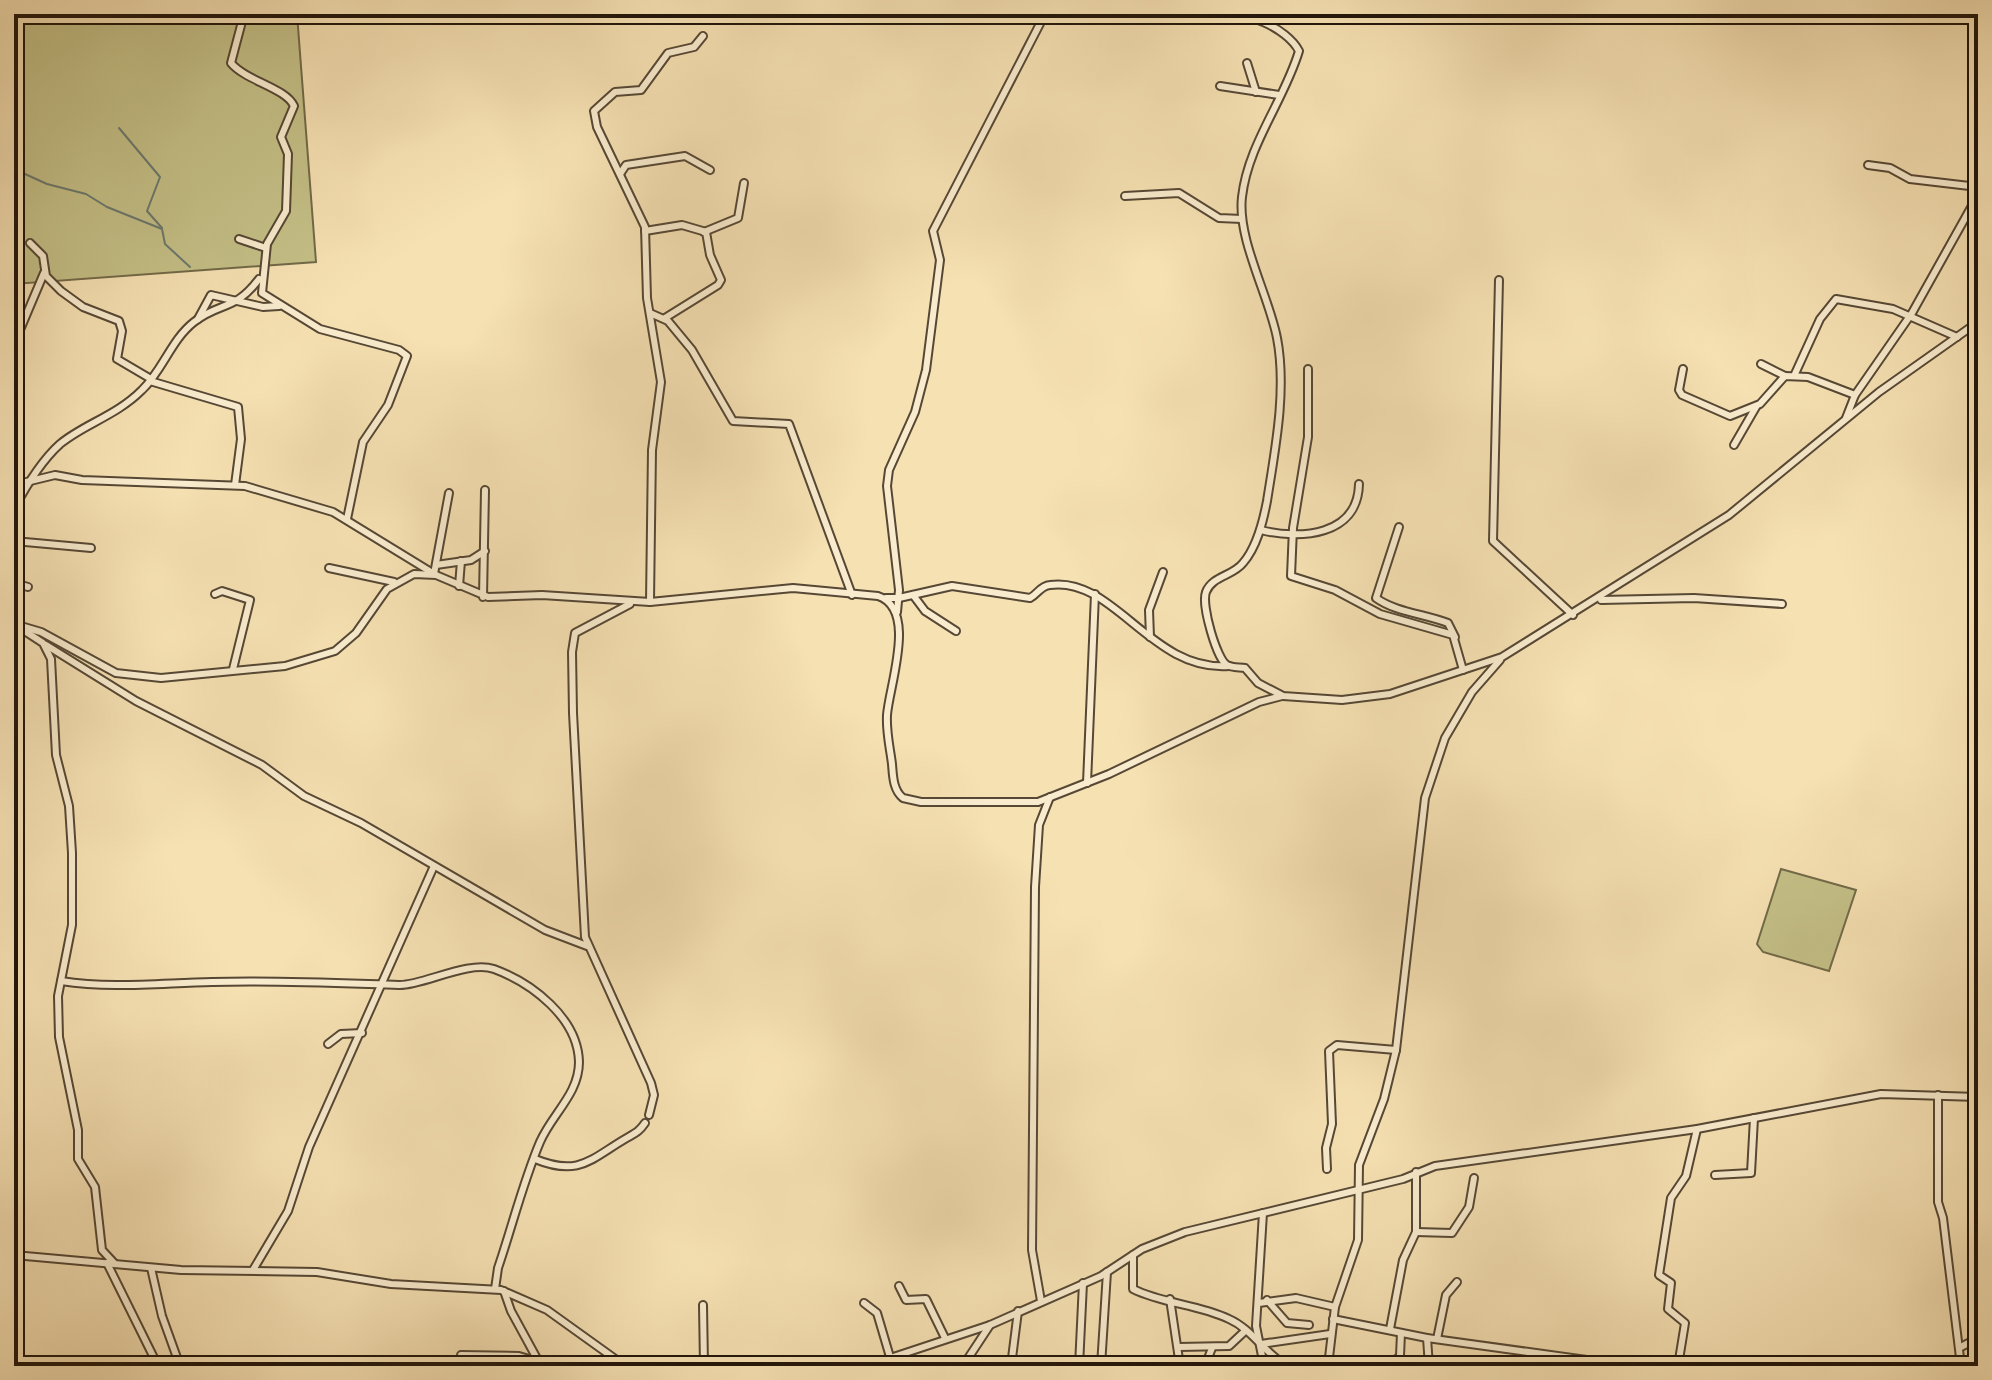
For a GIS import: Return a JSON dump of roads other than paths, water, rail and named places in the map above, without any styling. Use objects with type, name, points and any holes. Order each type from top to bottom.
[{"type":"street","points":[[244,14],[231,63],[244,75],[288,97],[294,106],[281,137],[288,154],[285,213],[266,248],[261,276],[262,293],[320,329],[399,350],[407,356],[393,396],[363,442],[347,519]]},
{"type":"street","points":[[1045,14],[933,231],[940,260],[926,370],[915,412],[889,470],[887,486],[899,598],[897,674],[887,721],[893,771],[900,796],[921,802],[1034,803],[1087,783],[1264,700],[1283,696],[1362,699],[1390,694],[1502,657],[1729,515],[1844,421],[1978,322]]},
{"type":"street","points":[[1218,20],[1230,15],[1253,19],[1280,32],[1298,47],[1299,53],[1248,169],[1241,200],[1242,219],[1270,306],[1280,358],[1278,418],[1261,530],[1243,564],[1211,583],[1205,593],[1207,625],[1222,661],[1229,666]]},
{"type":"street","points":[[650,602],[652,450],[661,388],[650,313],[645,231],[597,127],[595,109],[615,92],[638,91],[668,53],[694,47],[703,36]]},
{"type":"street","points":[[1247,63],[1256,92]]},
{"type":"street","points":[[1220,86],[1279,95]]},
{"type":"street","points":[[620,174],[626,165],[683,156],[710,170]]},
{"type":"street","points":[[1868,165],[1890,168],[1910,179],[1978,187]]},
{"type":"street","points":[[645,231],[682,225],[704,232],[738,218],[744,183]]},
{"type":"street","points":[[1125,196],[1179,193],[1219,218],[1242,219]]},
{"type":"street","points":[[1844,421],[1855,395],[1911,315],[1978,195]]},
{"type":"street","points":[[665,318],[721,282],[704,232]]},
{"type":"street","points":[[239,239],[266,248]]},
{"type":"street","points":[[14,344],[44,273],[43,256],[30,243]]},
{"type":"street","points":[[44,273],[78,305],[117,319],[122,331],[117,359],[150,380],[238,407],[241,439],[235,485]]},
{"type":"street","points":[[14,509],[27,483],[61,443],[118,411],[150,380],[181,333],[198,319],[240,301],[261,276]]},
{"type":"street","points":[[1499,280],[1493,541],[1573,615]]},
{"type":"street","points":[[198,319],[211,295],[263,307],[282,305]]},
{"type":"street","points":[[1794,376],[1820,319],[1836,299],[1911,315],[1957,337]]},
{"type":"street","points":[[650,313],[665,318],[702,363],[732,420],[789,424],[852,595]]},
{"type":"street","points":[[1761,364],[1785,376],[1808,377],[1855,395]]},
{"type":"street","points":[[1308,369],[1308,437],[1293,534],[1293,578],[1331,588],[1380,614],[1455,637]]},
{"type":"street","points":[[1683,369],[1679,390],[1687,399],[1730,416],[1756,407]]},
{"type":"street","points":[[1734,445],[1756,407],[1785,376]]},
{"type":"street","points":[[14,485],[55,475],[92,480],[235,485],[304,502],[347,519],[435,574],[483,597],[542,595],[633,603],[793,588],[899,598],[956,586],[1032,598],[1041,588],[1051,585],[1083,589],[1095,594],[1150,637],[1193,663],[1245,668],[1258,683],[1283,696]]},
{"type":"street","points":[[1261,530],[1293,534],[1342,525],[1355,503],[1359,484]]},
{"type":"street","points":[[483,597],[485,490]]},
{"type":"street","points":[[435,574],[449,493]]},
{"type":"street","points":[[1399,527],[1376,598],[1389,606],[1423,613],[1448,623],[1455,637],[1463,670]]},
{"type":"street","points":[[14,541],[91,548]]},
{"type":"street","points":[[436,565],[461,561],[485,551]]},
{"type":"street","points":[[459,586],[461,561]]},
{"type":"street","points":[[329,568],[394,582]]},
{"type":"street","points":[[1150,637],[1149,610],[1163,572]]},
{"type":"street","points":[[14,624],[41,632],[127,675],[161,678],[285,666],[335,651],[356,633],[394,582],[414,574],[435,574]]},
{"type":"street","points":[[14,583],[28,587]]},
{"type":"street","points":[[215,594],[222,591],[250,600],[233,669]]},
{"type":"street","points":[[1087,783],[1095,594]]},
{"type":"street","points":[[913,595],[925,611],[956,631]]},
{"type":"street","points":[[883,597],[897,612]]},
{"type":"street","points":[[1597,600],[1641,597],[1782,604]]},
{"type":"street","points":[[633,603],[581,628],[575,633],[572,652],[587,946],[651,1083],[654,1095],[649,1115]]},
{"type":"street","points":[[14,624],[136,701],[262,765],[304,796],[361,823],[560,938],[587,946]]},
{"type":"street","points":[[43,643],[51,659],[57,762],[67,799],[71,839],[72,925],[61,981],[59,1037],[78,1130],[78,1159],[95,1187],[102,1250],[111,1263],[158,1366]]},
{"type":"street","points":[[1328,1366],[1335,1307],[1357,1245],[1357,1191],[1361,1157],[1384,1099],[1396,1050],[1406,981],[1415,863],[1431,776],[1438,752],[1458,714],[1502,657]]},
{"type":"street","points":[[1041,1301],[1032,1250],[1035,895],[1039,825],[1050,797]]},
{"type":"street","points":[[253,1270],[278,1232],[309,1147],[434,866]]},
{"type":"street","points":[[61,981],[124,987],[212,982],[404,985],[440,974],[490,968],[541,996],[566,1018],[578,1052],[577,1077],[570,1097],[550,1122],[535,1159],[498,1268],[495,1289]]},
{"type":"street","points":[[328,1044],[341,1034],[362,1033]]},
{"type":"street","points":[[1327,1169],[1326,1148],[1332,1124],[1329,1051],[1337,1045],[1396,1050]]},
{"type":"street","points":[[866,1366],[990,1325],[1107,1272],[1133,1255],[1185,1232],[1357,1191],[1416,1172],[1480,1158],[1697,1129],[1881,1094],[1978,1097]]},
{"type":"street","points":[[1938,1095],[1938,1207],[1943,1219],[1961,1366]]},
{"type":"street","points":[[1715,1175],[1751,1173],[1754,1118]]},
{"type":"street","points":[[535,1159],[559,1167],[583,1165],[637,1135],[645,1123]]},
{"type":"street","points":[[1678,1366],[1685,1323],[1668,1309],[1671,1282],[1659,1275],[1671,1198],[1686,1176],[1697,1129]]},
{"type":"street","points":[[1390,1329],[1403,1260],[1416,1232],[1416,1172]]},
{"type":"street","points":[[1416,1232],[1452,1233],[1469,1207],[1474,1178]]},
{"type":"street","points":[[1263,1213],[1262,1299],[1256,1332],[1262,1347],[1264,1366]]},
{"type":"street","points":[[14,1255],[151,1268],[321,1272],[391,1284],[495,1289],[547,1310],[625,1366]]},
{"type":"street","points":[[1133,1255],[1133,1289],[1229,1319],[1287,1366]]},
{"type":"street","points":[[151,1268],[162,1316],[180,1366]]},
{"type":"street","points":[[1101,1366],[1107,1272]]},
{"type":"street","points":[[1437,1339],[1446,1295],[1457,1282]]},
{"type":"street","points":[[1079,1366],[1083,1283]]},
{"type":"street","points":[[899,1286],[906,1300],[926,1299],[945,1338]]},
{"type":"street","points":[[504,1291],[511,1311],[540,1364]]},
{"type":"street","points":[[1262,1299],[1296,1298],[1335,1307]]},
{"type":"street","points":[[1170,1299],[1180,1366]]},
{"type":"street","points":[[1262,1299],[1287,1323],[1309,1325]]},
{"type":"street","points":[[864,1303],[877,1313],[890,1357]]},
{"type":"street","points":[[703,1305],[704,1366]]},
{"type":"street","points":[[1011,1366],[1018,1311]]},
{"type":"street","points":[[1333,1319],[1427,1338],[1630,1366]]},
{"type":"street","points":[[963,1366],[990,1325]]},
{"type":"street","points":[[1179,1347],[1233,1345],[1245,1331]]},
{"type":"street","points":[[1397,1361],[1401,1333]]},
{"type":"street","points":[[1262,1347],[1330,1334]]},
{"type":"street","points":[[1427,1338],[1429,1366]]},
{"type":"street","points":[[1959,1348],[1978,1338]]},
{"type":"street","points":[[1205,1366],[1212,1348]]},
{"type":"street","points":[[461,1355],[527,1359],[540,1364]]},
{"type":"street","points":[[510,1366],[527,1359]]},
{"type":"street","points":[[1388,1366],[1397,1361],[1412,1366]]},
{"type":"waterway","points":[[119,128],[160,177],[147,211],[162,228]]},
{"type":"waterway","points":[[14,169],[47,184],[86,194],[107,207],[162,229],[165,244],[190,267]]}]
